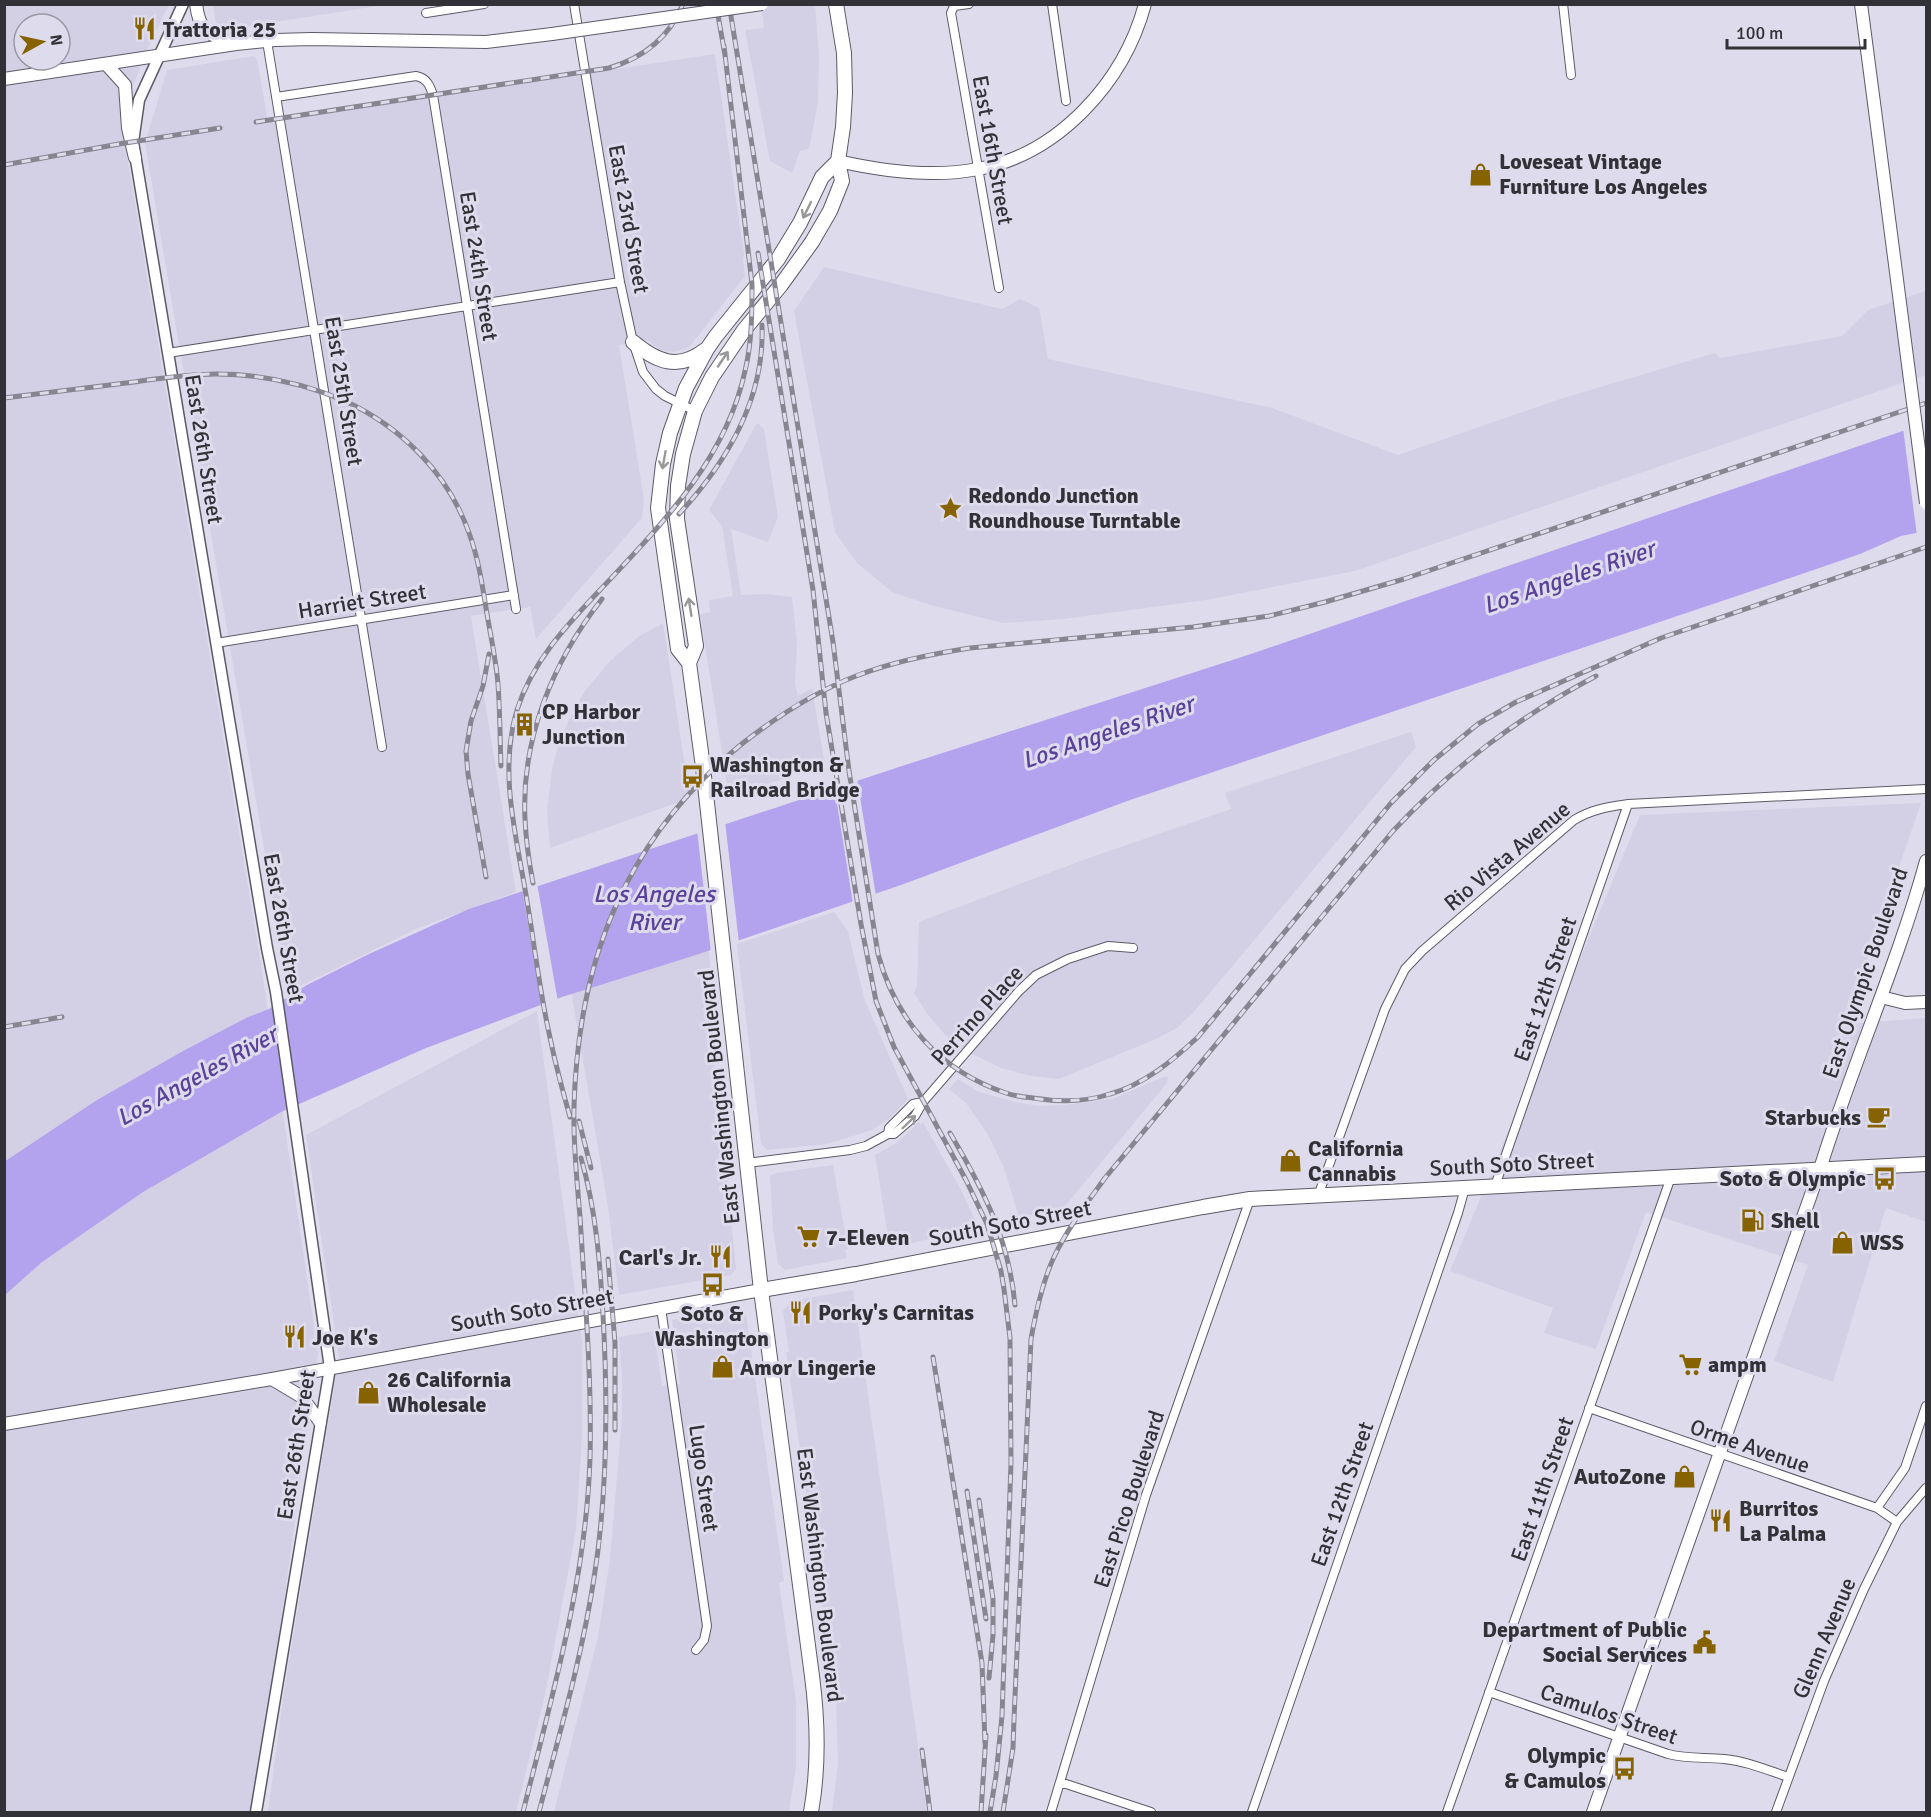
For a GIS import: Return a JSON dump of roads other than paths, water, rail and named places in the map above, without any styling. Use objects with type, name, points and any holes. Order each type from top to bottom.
[{"type":"main road","points":[[196,4],[199,22],[204,30],[236,44]]},
{"type":"main road","points":[[4,79],[236,44],[312,39],[486,42],[762,4]]},
{"type":"main road","name":"East Washington Boulevard","points":[[688,663],[696,646],[677,510],[683,454],[695,411],[722,360],[795,268],[830,211],[842,181],[837,161],[843,127],[845,93],[837,4]]},
{"type":"main road","points":[[1134,4],[1137,29]]},
{"type":"main road","points":[[837,161],[867,167],[931,173],[978,169],[1001,163],[1029,151],[1073,121],[1108,82],[1120,64],[1137,29],[1145,4]]},
{"type":"main road","points":[[1861,4],[1926,503]]},
{"type":"main road","points":[[106,64],[125,85],[128,128],[135,159]]},
{"type":"main road","name":"East Washington Boulevard","points":[[811,1812],[816,1769],[817,1713],[761,1290],[708,807],[688,663],[678,649],[658,508],[666,448],[679,404],[694,371],[716,336],[778,259],[800,223],[822,177],[837,161]]},
{"type":"main road","points":[[633,342],[655,358],[671,362],[689,359],[707,349]]},
{"type":"main road","name":"East Olympic Boulevard","points":[[1593,1812],[1926,864]]},
{"type":"main road","points":[[1881,997],[1905,1003],[1926,1002]]},
{"type":"main road","name":"South Soto Street","points":[[4,1424],[272,1379],[867,1272],[1203,1206],[1250,1199],[1926,1164]]},
{"type":"main road","points":[[272,1379],[302,1397],[320,1422]]},
{"type":"street","points":[[159,56],[183,4]]},
{"type":"street","points":[[426,13],[484,4]]},
{"type":"street","name":"East 23rd Street","points":[[574,4],[620,282],[633,342],[643,372],[656,389],[695,411]]},
{"type":"street","name":"East 16th Street","points":[[969,4],[954,6],[952,18],[999,288]]},
{"type":"street","points":[[1052,4],[1066,101]]},
{"type":"street","points":[[1563,4],[1571,75]]},
{"type":"street","name":"East 25th Street","points":[[267,41],[382,747]]},
{"type":"street","name":"East 26th Street","points":[[159,56],[139,100],[133,142],[135,159],[276,992],[330,1368],[256,1812]]},
{"type":"street","name":"East 24th Street","points":[[276,97],[416,76],[425,79],[433,95],[516,609]]},
{"type":"street","points":[[168,353],[620,282]]},
{"type":"street","name":"Harriet Street","points":[[216,643],[514,596]]},
{"type":"street","name":"Rio Vista Avenue","points":[[1318,1196],[1385,1009],[1405,969],[1422,951],[1574,820],[1603,807],[1629,804],[1926,789]]},
{"type":"street","name":"East 12th Street","points":[[1494,1186],[1629,804]]},
{"type":"street","name":"Perrino Place","points":[[747,1163],[850,1150],[866,1146],[888,1134],[889,1128],[913,1104],[923,1102],[1019,991],[1036,975],[1068,958],[1108,946],[1133,948]]},
{"type":"street","name":"East 11th Street","points":[[1447,1812],[1671,1177]]},
{"type":"street","name":"East 12th Street","points":[[1252,1812],[1465,1188]]},
{"type":"street","name":"East Pico Boulevard","points":[[1051,1812],[1146,1495],[1250,1199]]},
{"type":"street","name":"Lugo Street","points":[[661,1308],[707,1626],[704,1640],[696,1650]]},
{"type":"street","points":[[1877,1508],[1905,1468],[1926,1406]]},
{"type":"street","name":"Orme Avenue","points":[[1589,1408],[1877,1508],[1897,1522]]},
{"type":"street","name":"Glenn Avenue","points":[[1776,1812],[1827,1675],[1864,1589],[1897,1522],[1926,1488]]},
{"type":"street","name":"Camulos Street","points":[[1490,1692],[1620,1739],[1682,1758],[1727,1759],[1788,1777]]},
{"type":"street","points":[[1060,1782],[1150,1812]]},
{"type":"water","name":"Los Angeles River","points":[[1926,423],[1926,531],[1901,536],[1860,554],[1796,576],[1130,800],[901,885],[699,954],[562,997],[426,1048],[281,1112],[143,1192],[42,1262],[5,1295],[4,1162],[97,1100],[185,1050],[248,1017],[269,1009],[307,985],[369,954],[469,909],[1248,655]]},
{"type":"railway","points":[[256,122],[609,68],[633,59],[654,45],[670,27],[683,4]]},
{"type":"railway","points":[[716,4],[725,55]]},
{"type":"railway","points":[[729,4],[833,642],[849,771],[878,954],[896,1001],[909,1022],[941,1057],[982,1083],[1016,1096],[1072,1100],[1091,1099],[1110,1094],[1146,1078],[1168,1063],[1198,1037],[1391,803],[1434,760],[1478,724],[1516,702],[1661,638],[1926,547]]},
{"type":"railway","points":[[570,1117],[547,1024],[514,829],[509,782],[512,734],[523,693],[541,660],[563,631],[688,490],[707,463],[736,403],[749,349],[752,284],[724,46]]},
{"type":"railway","points":[[4,165],[220,128]]},
{"type":"railway","points":[[758,253],[813,590],[826,713],[876,1001],[894,1047],[966,1180],[987,1224],[1004,1289],[1010,1338],[1011,1463],[1002,1716],[990,1812]]},
{"type":"railway","points":[[679,514],[713,473],[740,427],[757,378],[762,325]]},
{"type":"railway","points":[[4,398],[182,376],[233,374],[282,381],[314,390],[345,401],[385,424],[420,454],[435,472],[460,511],[472,542],[481,580],[497,675],[501,766]]},
{"type":"railway","points":[[523,1812],[566,1637],[582,1549],[587,1504],[590,1459],[589,1369],[574,1121],[578,1053],[586,1001],[598,952],[616,905],[639,861],[668,819],[702,780],[743,743],[797,705],[841,682],[884,667],[970,648],[1193,627],[1269,616],[1325,602],[1404,579],[1926,403]]},
{"type":"railway","points":[[533,883],[526,835],[525,789],[528,760],[535,731],[555,675],[584,623],[602,599]]},
{"type":"railway","points":[[486,877],[466,751],[471,721],[483,686],[489,654]]},
{"type":"railway","points":[[1003,1812],[1013,1748],[1031,1339],[1043,1287],[1059,1247],[1105,1178],[1393,831],[1463,764],[1513,726],[1596,676]]},
{"type":"railway","points":[[4,1027],[62,1017]]},
{"type":"railway","points":[[579,1121],[591,1168]]},
{"type":"railway","points":[[950,1133],[993,1215],[1007,1258],[1015,1305]]},
{"type":"railway","points":[[539,1812],[583,1637],[599,1545],[602,1513],[606,1447],[603,1315],[594,1217],[581,1158]]},
{"type":"railway","points":[[608,1259],[615,1343],[615,1430]]},
{"type":"railway","points":[[933,1357],[982,1663],[985,1743]]},
{"type":"railway","points":[[967,1491],[986,1619]]},
{"type":"railway","points":[[979,1500],[993,1599],[993,1635],[989,1678]]},
{"type":"railway","points":[[981,1812],[986,1735]]},
{"type":"railway","points":[[922,1750],[930,1812]]},
{"type":"place","name":"Trattoria 25","points":[[145,29]]},
{"type":"place","name":"Loveseat Vintage Furniture Los Angeles","points":[[1481,174]]},
{"type":"place","name":"Redondo Junction Roundhouse Turntable","points":[[950,508]]},
{"type":"place","name":"CP Harbor Junction","points":[[524,724]]},
{"type":"place","name":"Washington & Railroad Bridge","points":[[692,777]]},
{"type":"place","name":"Starbucks","points":[[1879,1117]]},
{"type":"place","name":"California Cannabis","points":[[1290,1161]]},
{"type":"place","name":"Soto & Olympic","points":[[1884,1178]]},
{"type":"place","name":"Shell","points":[[1753,1220]]},
{"type":"place","name":"7-Eleven","points":[[808,1237]]},
{"type":"place","name":"WSS","points":[[1842,1242]]},
{"type":"place","name":"Carl's Jr.","points":[[720,1257]]},
{"type":"place","name":"Soto & Washington","points":[[712,1284]]},
{"type":"place","name":"Porky's Carnitas","points":[[800,1312]]},
{"type":"place","name":"Joe K's","points":[[294,1337]]},
{"type":"place","name":"ampm","points":[[1690,1364]]},
{"type":"place","name":"Amor Lingerie","points":[[722,1367]]},
{"type":"place","name":"26 California Wholesale","points":[[369,1392]]},
{"type":"place","name":"AutoZone","points":[[1684,1476]]},
{"type":"place","name":"Burritos La Palma","points":[[1721,1521]]},
{"type":"place","name":"Department of Public Social Services","points":[[1705,1642]]},
{"type":"place","name":"Olympic & Camulos","points":[[1624,1768]]}]
